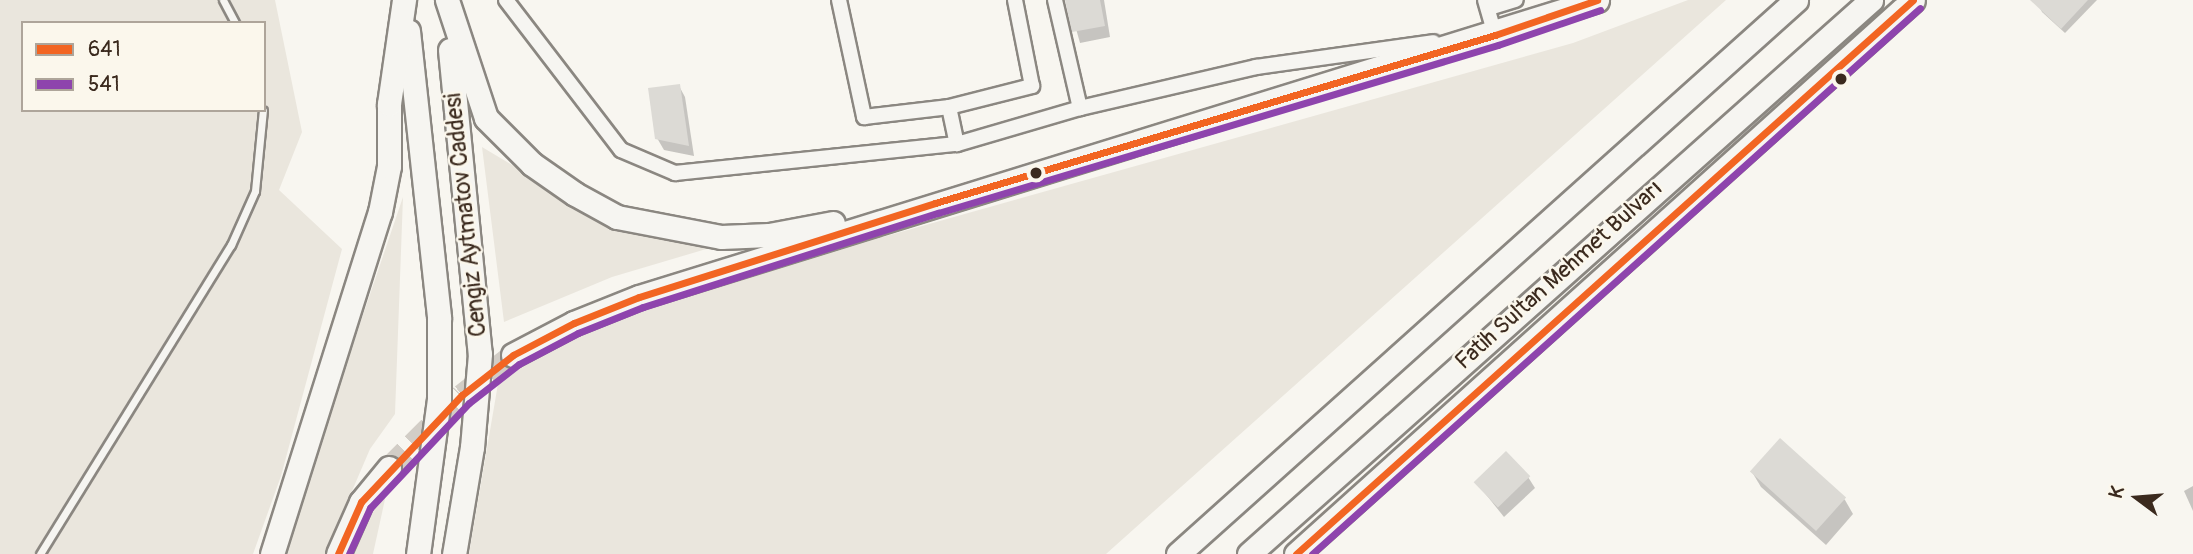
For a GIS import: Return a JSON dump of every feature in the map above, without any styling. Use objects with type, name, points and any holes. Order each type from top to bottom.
[{"type":"highway","points":[[272,554],[380,212],[389,166],[389,104],[404,0]]},
{"type":"highway","name":"Cengiz Aytmatov Caddesi","points":[[404,0],[439,318],[439,399],[418,554]]},
{"type":"highway","points":[[446,0],[486,118],[532,164],[617,217],[721,237],[769,235],[935,203]]},
{"type":"highway","name":"Cengiz Aytmatov Caddesi","points":[[446,0],[480,354],[472,446],[454,554]]},
{"type":"highway","points":[[513,355],[574,323],[639,297],[935,203],[1597,0]]},
{"type":"highway","name":"Fatih Sultan Mehmet Bulvarı","points":[[1178,554],[1796,0]]},
{"type":"highway","name":"Fatih Sultan Mehmet Bulvarı","points":[[1249,554],[1871,0]]},
{"type":"highway","points":[[1296,554],[1913,0]]},
{"type":"highway","points":[[338,554],[361,502],[389,468]]},
{"type":"street","points":[[506,0],[621,150],[675,173],[957,144],[1080,108],[1256,67],[1494,31],[1487,4],[1516,0]]},
{"type":"street","points":[[839,0],[863,117],[949,107],[1032,86],[1015,0]]},
{"type":"street","points":[[1055,0],[1080,108]]},
{"type":"street","points":[[949,107],[957,144]]},
{"type":"lane","points":[[223,0],[234,21]]},
{"type":"lane","points":[[40,554],[231,245],[254,191],[263,112]]},
{"type":"shaded area","points":[[0,0],[275,0],[302,132],[279,190],[342,249],[281,476],[253,554],[0,554]]},
{"type":"shaded area","points":[[1688,0],[1726,0],[1106,554],[469,554],[500,372],[666,298],[1573,43]]},
{"type":"shaded area","points":[[482,147],[593,213],[672,241],[713,247],[612,277],[504,322]]},
{"type":"shaded area","points":[[403,197],[395,414],[370,449],[325,554],[282,554]]},
{"type":"shaded area","points":[[389,481],[373,554],[354,554],[360,532]]},
{"type":"building","points":[[1065,0],[1100,0],[1105,26],[1072,32]]},
{"type":"building","points":[[2030,0],[2088,0],[2061,29]]},
{"type":"building","points":[[680,84],[689,146],[655,139],[648,88]]},
{"type":"building","points":[[1780,438],[1846,498],[1816,531],[1750,471]]},
{"type":"building","points":[[1506,451],[1530,476],[1498,507],[1474,482]]},
{"type":"tunnel","points":[[389,468],[462,395],[513,355]]},
{"type":"transit line","name":"641","points":[[338,554],[361,502],[462,395],[513,355],[574,323],[639,297],[935,203],[1495,35],[1597,0]]},
{"type":"transit line","name":"641","points":[[1296,554],[1913,0]]},
{"type":"transit line","name":"541","points":[[1312,554],[1920,8]]},
{"type":"transit line","name":"541","points":[[349,554],[370,508],[469,403],[519,364],[578,333],[643,307],[938,213],[1498,45],[1600,10]]}]
